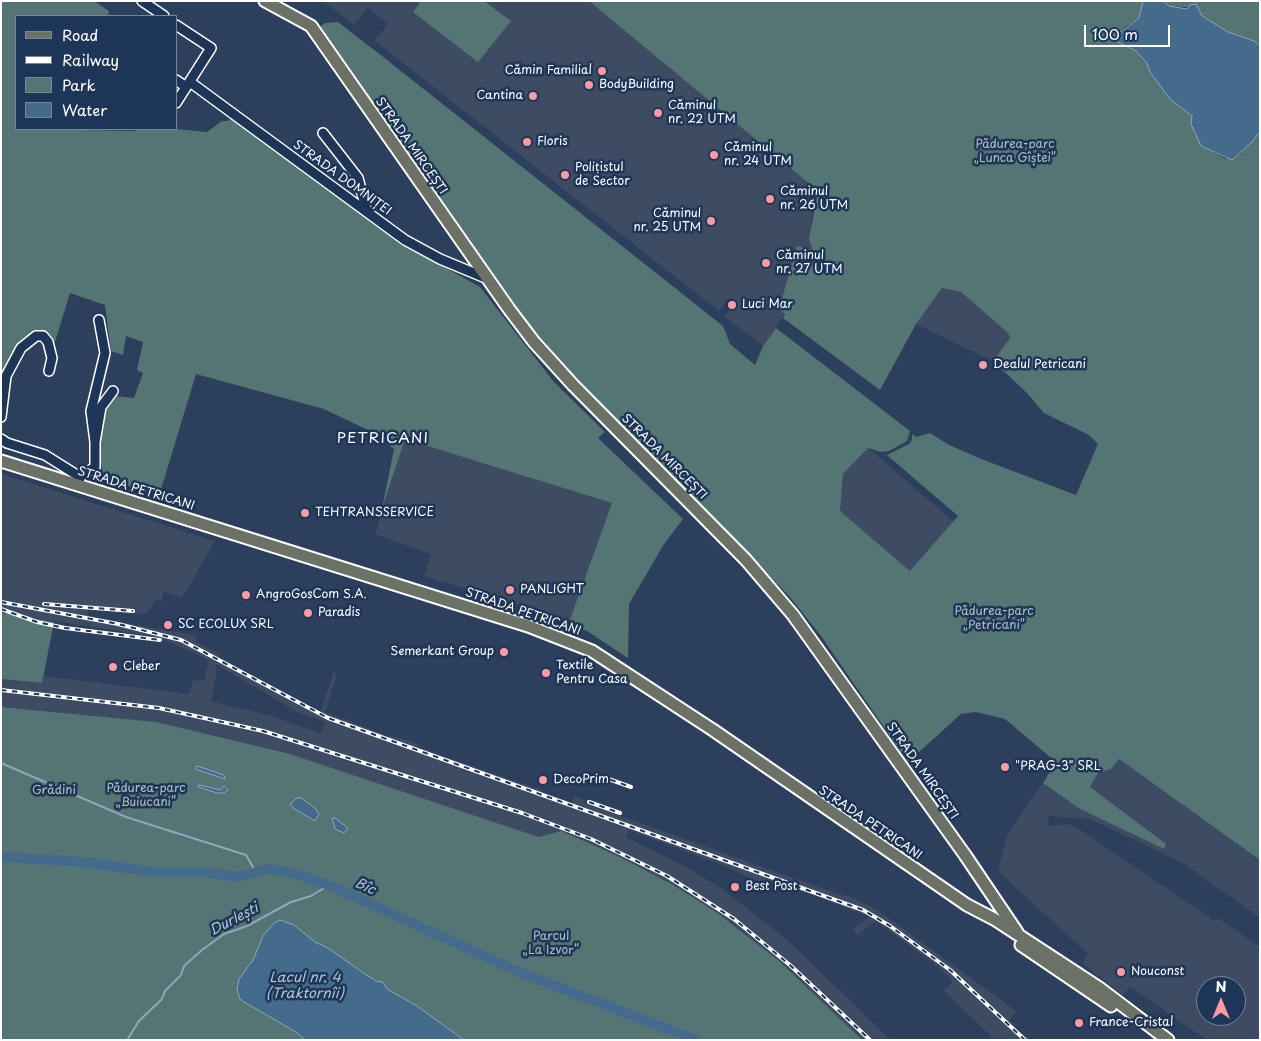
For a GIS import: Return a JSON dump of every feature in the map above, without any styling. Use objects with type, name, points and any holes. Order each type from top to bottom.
[{"type":"main road","name":"STRADA MIRCEȘTI","points":[[265,1],[310,26],[534,342],[573,385],[716,529],[782,602],[965,855],[1028,950]]},
{"type":"main road","name":"STRADA PETRICANI","points":[[1,461],[79,482],[528,626],[592,651],[713,730],[976,911],[989,924],[1111,1006],[1142,1022]]},
{"type":"main road","name":"STRADA PETRICANI","points":[[976,911],[994,919],[1098,987],[1168,1040]]},
{"type":"street","points":[[142,1],[163,15]]},
{"type":"street","points":[[178,26],[211,48],[178,99]]},
{"type":"street","name":"STRADA DOMNIȚEI","points":[[178,81],[188,84],[414,245],[440,259],[488,279]]},
{"type":"street","points":[[324,133],[358,178],[367,212]]},
{"type":"street","points":[[95,442],[91,424],[92,404],[105,357],[99,320]]},
{"type":"street","points":[[1,417],[4,376],[22,348],[36,336],[43,336],[48,342],[52,358],[49,371]]},
{"type":"street","points":[[1,439],[7,443],[45,455],[79,482],[95,467],[95,442],[102,407],[114,391]]},
{"type":"shaded area","points":[[323,1],[589,1],[818,191],[811,219],[813,250],[797,246],[785,314],[763,346],[724,316],[736,302],[730,297],[719,311],[375,41],[388,24],[368,8],[354,25]]},
{"type":"shaded area","points":[[942,288],[961,292],[1008,333],[1010,338],[993,361],[916,324]]},
{"type":"shaded area","points":[[405,438],[612,503],[568,625],[541,612],[424,576],[431,554],[375,534]]},
{"type":"shaded area","points":[[868,448],[954,522],[910,571],[840,512],[843,474]]},
{"type":"shaded area","points":[[1,474],[215,541],[182,598],[164,592],[161,601],[156,600],[146,614],[88,610],[88,617],[195,635],[197,643],[220,654],[219,657],[320,713],[334,672],[337,674],[325,712],[385,735],[408,740],[419,745],[418,748],[542,790],[544,793],[572,803],[574,796],[585,800],[584,803],[841,895],[849,896],[879,911],[1016,1011],[1008,1022],[1031,1040],[991,1040],[989,1034],[944,991],[953,981],[935,964],[876,921],[858,935],[852,929],[870,917],[775,880],[771,888],[727,867],[629,830],[626,837],[691,870],[721,888],[784,937],[891,1040],[852,1040],[540,837],[290,754],[157,722],[1,707],[1,679],[42,683],[43,676],[189,694],[193,680],[204,681],[209,660],[159,637],[1,613]],"holes":[[[216,664],[297,712],[325,722],[321,733],[268,715],[211,701],[216,677]]]},
{"type":"shaded area","points":[[1119,759],[1260,860],[1260,918],[1183,863],[1090,819],[1049,816],[1048,826],[1068,824],[1076,827],[1215,921],[1218,918],[1260,947],[1260,1040],[1207,1040],[1130,987],[1123,995],[1082,963],[1088,954],[998,871],[1008,833],[1043,783],[1080,809],[1164,849],[1166,844],[1090,787],[1098,773],[1111,769]]},
{"type":"green space","points":[[1,1],[94,1],[109,11],[108,15],[15,15],[15,130],[136,131],[178,129],[207,132],[222,121],[228,121],[232,117],[398,241],[480,287],[554,382],[605,432],[598,438],[683,519],[664,544],[629,604],[628,658],[587,631],[568,625],[612,503],[405,439],[382,509],[394,449],[374,433],[324,409],[196,374],[159,496],[104,478],[98,449],[102,417],[108,402],[116,396],[134,398],[143,373],[137,370],[143,342],[126,336],[123,355],[111,351],[105,305],[70,293],[55,342],[36,333],[7,371],[1,371]]},
{"type":"green space","points":[[421,1],[484,1],[511,21],[478,62],[413,12]]},
{"type":"green space","points":[[589,1],[1143,1],[1139,18],[1115,34],[1116,41],[1136,51],[1147,63],[1150,72],[1170,98],[1192,116],[1194,133],[1200,140],[1201,146],[1226,159],[1240,154],[1260,131],[1260,860],[1119,759],[1111,769],[1098,773],[1090,787],[1166,844],[1164,849],[1080,809],[1043,783],[1056,762],[1005,719],[976,712],[961,714],[908,762],[821,636],[790,597],[546,348],[326,40],[320,27],[325,23],[338,22],[382,56],[723,326],[730,344],[755,365],[763,346],[776,328],[910,431],[907,441],[889,451],[881,452],[868,448],[843,474],[840,511],[910,571],[958,516],[887,455],[909,444],[912,440],[912,434],[916,437],[930,433],[949,445],[984,460],[1076,495],[1098,444],[1089,435],[1044,413],[1027,393],[993,361],[1010,338],[1008,333],[961,292],[942,288],[916,324],[880,390],[783,318],[785,314],[779,309],[797,246],[813,250],[809,239],[818,191]]},
{"type":"green space","points":[[1163,1],[1260,1],[1260,46],[1254,41],[1228,32],[1202,16],[1198,8],[1169,6]]},
{"type":"green space","points":[[1,613],[54,622],[42,683],[1,679]]},
{"type":"green space","name":"Parcul „La Izvor”","points":[[1,707],[157,722],[290,754],[539,837],[561,831],[620,857],[673,885],[716,912],[779,961],[862,1040],[1,1040]]},
{"type":"water","points":[[1143,1],[1163,1],[1169,6],[1187,9],[1190,5],[1196,4],[1202,16],[1228,32],[1254,41],[1260,46],[1260,131],[1252,142],[1232,160],[1201,146],[1191,124],[1192,116],[1170,99],[1150,72],[1147,63],[1136,51],[1116,41],[1115,34],[1139,18]]},
{"type":"water","points":[[197,766],[224,775],[225,779],[195,769]]},
{"type":"water","points":[[199,785],[221,790],[224,786],[228,790],[224,793],[217,793],[198,787]]},
{"type":"water","points":[[297,798],[301,798],[315,808],[319,814],[315,821],[293,808],[290,804]]},
{"type":"water","points":[[332,818],[335,818],[348,828],[344,833],[335,829]]},
{"type":"water","name":"Lacul nr. 4 (Traktornîi)","points":[[280,920],[294,925],[315,942],[328,948],[376,981],[383,982],[387,989],[417,1006],[464,1040],[305,1040],[296,1032],[244,1002],[240,999],[237,990],[239,979],[253,960],[263,936],[274,923]]},
{"type":"waterway","points":[[1,763],[126,817],[246,855],[256,872]]},
{"type":"waterway","name":"Bîc","points":[[1,857],[84,862],[152,872],[203,872],[238,877],[268,869],[293,873],[329,885],[519,972],[696,1040]]},
{"type":"waterway","name":"Durlești","points":[[127,1040],[139,1021],[162,999],[165,991],[181,975],[184,966],[202,950],[224,934],[247,926],[291,902],[311,896],[329,885]]},
{"type":"railway","points":[[1,602],[118,624],[181,640],[328,718],[863,910],[890,926],[950,970],[1025,1040]]},
{"type":"railway","points":[[44,604],[133,611]]},
{"type":"railway","points":[[1,609],[37,622],[65,628],[160,640]]},
{"type":"railway","points":[[1,690],[159,708],[263,731],[522,813],[591,839],[667,876],[734,919],[791,966],[870,1040]]},
{"type":"railway","points":[[600,776],[631,787]]},
{"type":"railway","points":[[589,802],[620,813]]},
{"type":"place","name":"Cămin Familial","points":[[602,71]]},
{"type":"place","name":"BodyBuilding","points":[[589,85]]},
{"type":"place","name":"Cantina","points":[[533,96]]},
{"type":"place","name":"Căminul nr. 22 UTM","points":[[658,113]]},
{"type":"place","name":"Floris","points":[[527,142]]},
{"type":"place","name":"Căminul nr. 24 UTM","points":[[714,155]]},
{"type":"place","name":"Polițistul de Sector","points":[[565,175]]},
{"type":"place","name":"Căminul nr. 26 UTM","points":[[770,199]]},
{"type":"place","name":"Căminul nr. 25 UTM","points":[[711,221]]},
{"type":"place","name":"Căminul nr. 27 UTM","points":[[766,263]]},
{"type":"place","name":"Luci Mar","points":[[732,305]]},
{"type":"place","name":"Dealul Petricani","points":[[983,365]]},
{"type":"place","name":"TEHTRANSSERVICE","points":[[305,513]]},
{"type":"place","name":"PANLIGHT","points":[[510,590]]},
{"type":"place","name":"AngroGosCom S.A.","points":[[246,595]]},
{"type":"place","name":"Paradis","points":[[308,613]]},
{"type":"place","name":"SC ECOLUX SRL","points":[[168,625]]},
{"type":"place","name":"Semerkant Group","points":[[504,652]]},
{"type":"place","name":"Cleber","points":[[113,667]]},
{"type":"place","name":"Textile Pentru Casa","points":[[546,673]]},
{"type":"place","name":"\"PRAG-3\" SRL","points":[[1005,767]]},
{"type":"place","name":"DecoPrim","points":[[543,780]]},
{"type":"place","name":"Best Post","points":[[735,887]]},
{"type":"place","name":"Nouconst","points":[[1121,972]]},
{"type":"place","name":"France-Cristal","points":[[1079,1023]]},
{"type":"district","name":"PETRICANI","points":[[383,439]]},
{"type":"park label","name":"Pădurea-parc „Lunca Gîștei”","points":[[1015,152]]},
{"type":"park label","name":"Pădurea-parc „Petricani”","points":[[994,619]]},
{"type":"park label","name":"Grădini","points":[[54,791]]},
{"type":"park label","name":"Pădurea-parc „Buiucani”","points":[[146,796]]}]
